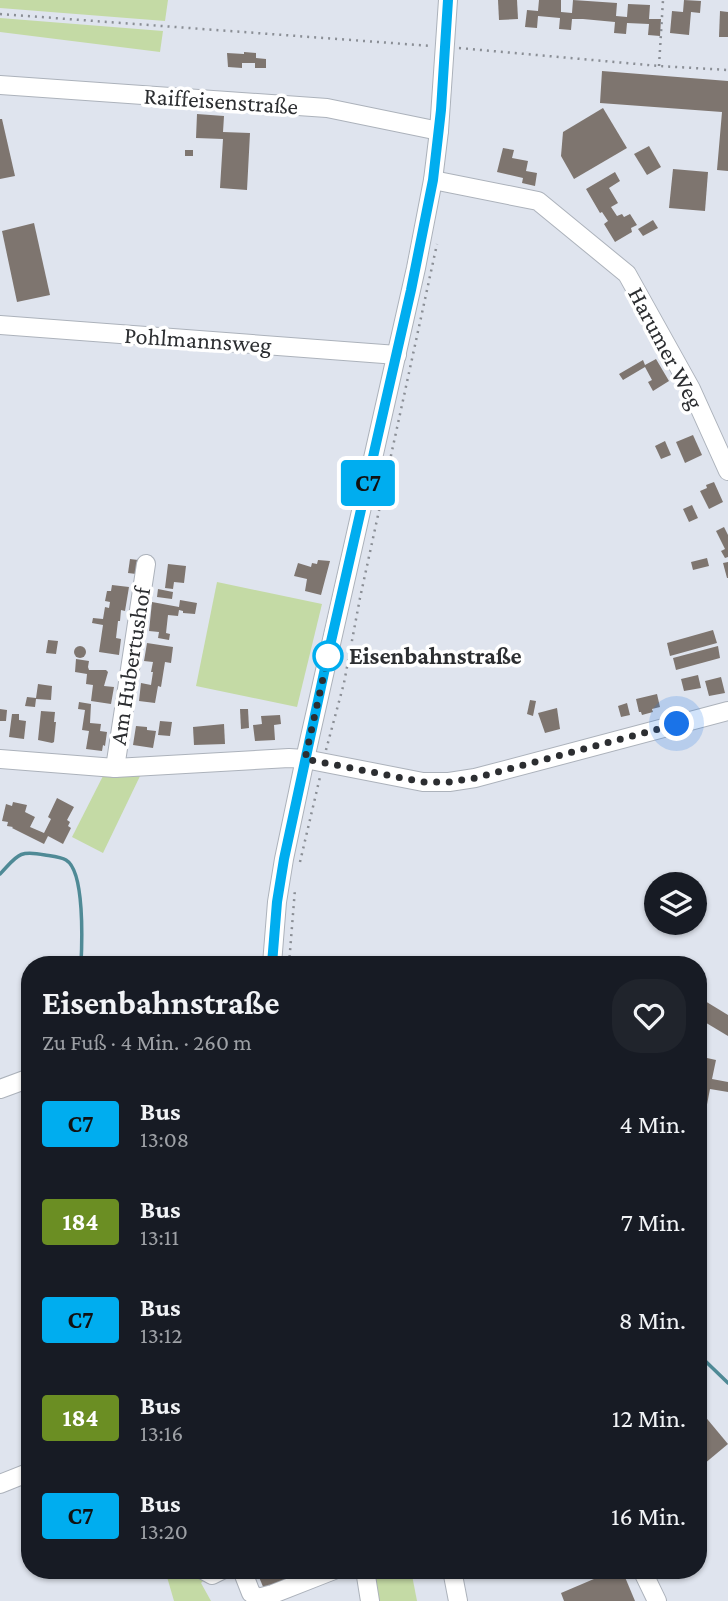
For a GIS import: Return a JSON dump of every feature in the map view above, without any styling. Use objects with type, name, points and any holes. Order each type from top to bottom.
[{"type":"street","points":[[273,956],[284,859],[397,355],[433,180],[448,0]]},
{"type":"street","name":"Raiffeisenstraße","points":[[0,85],[327,108],[439,131]]},
{"type":"street","name":"Harumer Weg","points":[[433,180],[538,201],[627,274],[691,389],[728,471]]},
{"type":"street","name":"Pohlmannsweg","points":[[0,325],[397,355]]},
{"type":"street","name":"Am Hubertushof","points":[[114,768],[146,564]]},
{"type":"street","points":[[0,759],[114,768],[289,758],[423,782],[449,782],[475,778],[728,711]]},
{"type":"street","points":[[0,1089],[21,1081]]},
{"type":"street","points":[[0,1485],[21,1476]]},
{"type":"street","points":[[246,1579],[251,1593],[258,1598],[311,1579]]},
{"type":"street","points":[[366,1579],[370,1601]]},
{"type":"street","points":[[454,1579],[458,1601]]},
{"type":"street","points":[[646,1579],[657,1601]]},
{"type":"path","points":[[659,66],[663,0]]},
{"type":"path","points":[[0,14],[728,70]]},
{"type":"green space","points":[[0,0],[168,0],[165,21],[0,8]]},
{"type":"green space","points":[[0,18],[163,31],[160,52],[0,32]]},
{"type":"green space","points":[[217,582],[322,604],[297,707],[196,686]]},
{"type":"green space","points":[[141,774],[103,853],[72,837],[103,776]]},
{"type":"green space","points":[[168,1579],[205,1579],[201,1583],[211,1601],[174,1601]]},
{"type":"green space","points":[[371,1579],[413,1579],[417,1601],[373,1601]]},
{"type":"building","points":[[498,0],[517,0],[518,19],[499,20]]},
{"type":"building","points":[[539,0],[561,0],[561,12],[572,13],[573,0],[617,3],[616,16],[627,17],[628,4],[650,5],[649,19],[661,19],[660,36],[648,35],[649,24],[627,23],[626,34],[614,33],[615,22],[572,19],[571,30],[559,29],[560,18],[538,16],[537,28],[525,27],[527,10],[538,11]]},
{"type":"building","points":[[684,0],[701,1],[700,13],[691,12],[689,35],[670,33],[672,11],[683,12]]},
{"type":"building","points":[[720,11],[728,12],[728,37],[719,37]]},
{"type":"building","points":[[227,53],[256,53],[256,58],[266,59],[266,68],[255,68],[255,63],[242,63],[242,68],[228,67]]},
{"type":"building","points":[[602,71],[728,81],[728,171],[717,170],[722,112],[600,103]]},
{"type":"building","points":[[603,108],[627,148],[574,179],[561,156],[563,132]]},
{"type":"building","points":[[197,114],[224,116],[223,132],[250,133],[247,190],[220,188],[223,139],[196,138]]},
{"type":"building","points":[[0,119],[15,176],[0,179]]},
{"type":"building","points":[[649,146],[661,167],[647,175],[634,154]]},
{"type":"building","points":[[503,148],[514,150],[512,158],[528,161],[526,171],[537,173],[535,186],[522,183],[523,178],[497,172]]},
{"type":"building","points":[[185,150],[193,150],[193,156],[185,156]]},
{"type":"building","points":[[673,169],[708,172],[705,211],[669,208]]},
{"type":"building","points":[[615,172],[620,181],[609,188],[618,203],[611,207],[617,216],[630,214],[637,225],[631,228],[632,232],[615,242],[604,224],[608,221],[586,189]]},
{"type":"building","points":[[653,220],[658,228],[643,236],[638,229]]},
{"type":"building","points":[[34,223],[50,295],[17,302],[2,231]]},
{"type":"building","points":[[656,359],[669,381],[653,391],[648,382],[652,380],[645,367],[623,380],[619,374],[643,360],[645,365]]},
{"type":"building","points":[[693,435],[702,455],[685,463],[676,442]]},
{"type":"building","points":[[665,441],[671,455],[661,459],[655,446]]},
{"type":"building","points":[[714,482],[723,502],[709,509],[700,491]]},
{"type":"building","points":[[692,505],[698,518],[689,522],[683,509]]},
{"type":"building","points":[[724,527],[728,535],[728,557],[725,558],[721,551],[725,549],[716,531]]},
{"type":"building","points":[[707,558],[709,566],[693,570],[691,562]]},
{"type":"building","points":[[130,559],[138,560],[136,574],[128,573]]},
{"type":"building","points":[[318,560],[330,561],[321,595],[305,591],[307,579],[294,576],[298,563],[311,567],[312,563],[317,564]]},
{"type":"building","points":[[728,562],[728,578],[727,578],[723,563]]},
{"type":"building","points":[[168,564],[186,566],[184,583],[174,582],[173,589],[165,588]]},
{"type":"building","points":[[112,585],[129,587],[125,611],[121,610],[118,621],[116,638],[121,639],[119,655],[99,652],[103,625],[92,623],[93,618],[103,619],[105,607],[109,608],[110,602],[105,601],[107,591],[111,591]]},
{"type":"building","points":[[158,589],[173,592],[172,599],[157,597]]},
{"type":"building","points":[[180,600],[197,603],[195,614],[179,610],[178,616],[168,615],[166,633],[170,634],[169,640],[158,638],[159,632],[149,631],[152,602],[179,607]]},
{"type":"building","points":[[713,630],[717,643],[670,656],[667,643]]},
{"type":"building","points":[[48,640],[58,641],[56,654],[46,653]]},
{"type":"building","points":[[147,643],[173,647],[171,663],[165,662],[155,703],[139,701],[141,683],[151,685],[153,672],[153,662],[144,661]]},
{"type":"building","points":[[80,646],[86,652],[80,658],[74,652]]},
{"type":"building","points":[[718,646],[720,658],[676,670],[673,658]]},
{"type":"building","points":[[76,659],[89,661],[89,670],[108,672],[104,686],[114,687],[111,704],[91,701],[93,685],[86,684],[87,674],[75,672]]},
{"type":"building","points":[[698,675],[701,688],[684,691],[681,679]]},
{"type":"building","points":[[721,677],[725,693],[709,696],[705,681]]},
{"type":"building","points":[[38,684],[52,686],[51,700],[36,699],[35,707],[25,706],[27,697],[36,698]]},
{"type":"building","points":[[657,694],[660,707],[642,715],[636,699]]},
{"type":"building","points":[[530,700],[536,701],[533,716],[527,714]]},
{"type":"building","points":[[79,702],[91,704],[90,723],[101,724],[100,731],[107,732],[102,751],[86,749],[89,731],[82,730],[85,710],[78,709]]},
{"type":"building","points":[[627,703],[630,715],[621,717],[618,706]]},
{"type":"building","points":[[557,708],[560,729],[545,733],[538,713]]},
{"type":"building","points":[[0,709],[7,710],[6,721],[0,721]]},
{"type":"building","points":[[240,709],[248,709],[249,728],[241,729]]},
{"type":"building","points":[[41,711],[55,712],[52,743],[38,740]]},
{"type":"building","points":[[12,714],[19,714],[19,720],[26,721],[24,739],[9,737]]},
{"type":"building","points":[[280,715],[281,724],[274,725],[275,740],[255,741],[253,725],[262,724],[261,716]]},
{"type":"building","points":[[160,721],[172,722],[170,736],[158,735]]},
{"type":"building","points":[[224,724],[225,744],[194,745],[193,727]]},
{"type":"building","points":[[136,726],[156,731],[153,748],[133,745]]},
{"type":"building","points":[[57,798],[74,807],[67,820],[71,828],[63,844],[48,836],[44,844],[2,821],[6,804],[12,806],[13,802],[27,805],[25,812],[35,817],[30,827],[44,833]]},
{"type":"building","points":[[707,1002],[728,1015],[728,1036],[707,1023]]},
{"type":"building","points":[[707,1058],[716,1060],[712,1079],[728,1082],[728,1092],[710,1089],[707,1104]]},
{"type":"building","points":[[707,1419],[728,1444],[707,1462]]},
{"type":"building","points":[[260,1579],[288,1579],[264,1589]]},
{"type":"building","points":[[594,1579],[626,1579],[635,1601],[564,1601],[561,1593]]},
{"type":"waterway","points":[[0,874],[15,858],[24,854],[66,860],[72,867],[79,892],[81,956]]},
{"type":"waterway","points":[[707,1363],[728,1383]]},
{"type":"bus line","name":"C7","points":[[273,956],[284,859],[433,180],[441,110],[448,0]]},
{"type":"place","name":"Eisenbahnstraße","points":[[328,656]]},
{"type":"route","points":[[328,656],[305,759],[323,763],[423,782],[449,782],[475,778],[677,724]]}]
